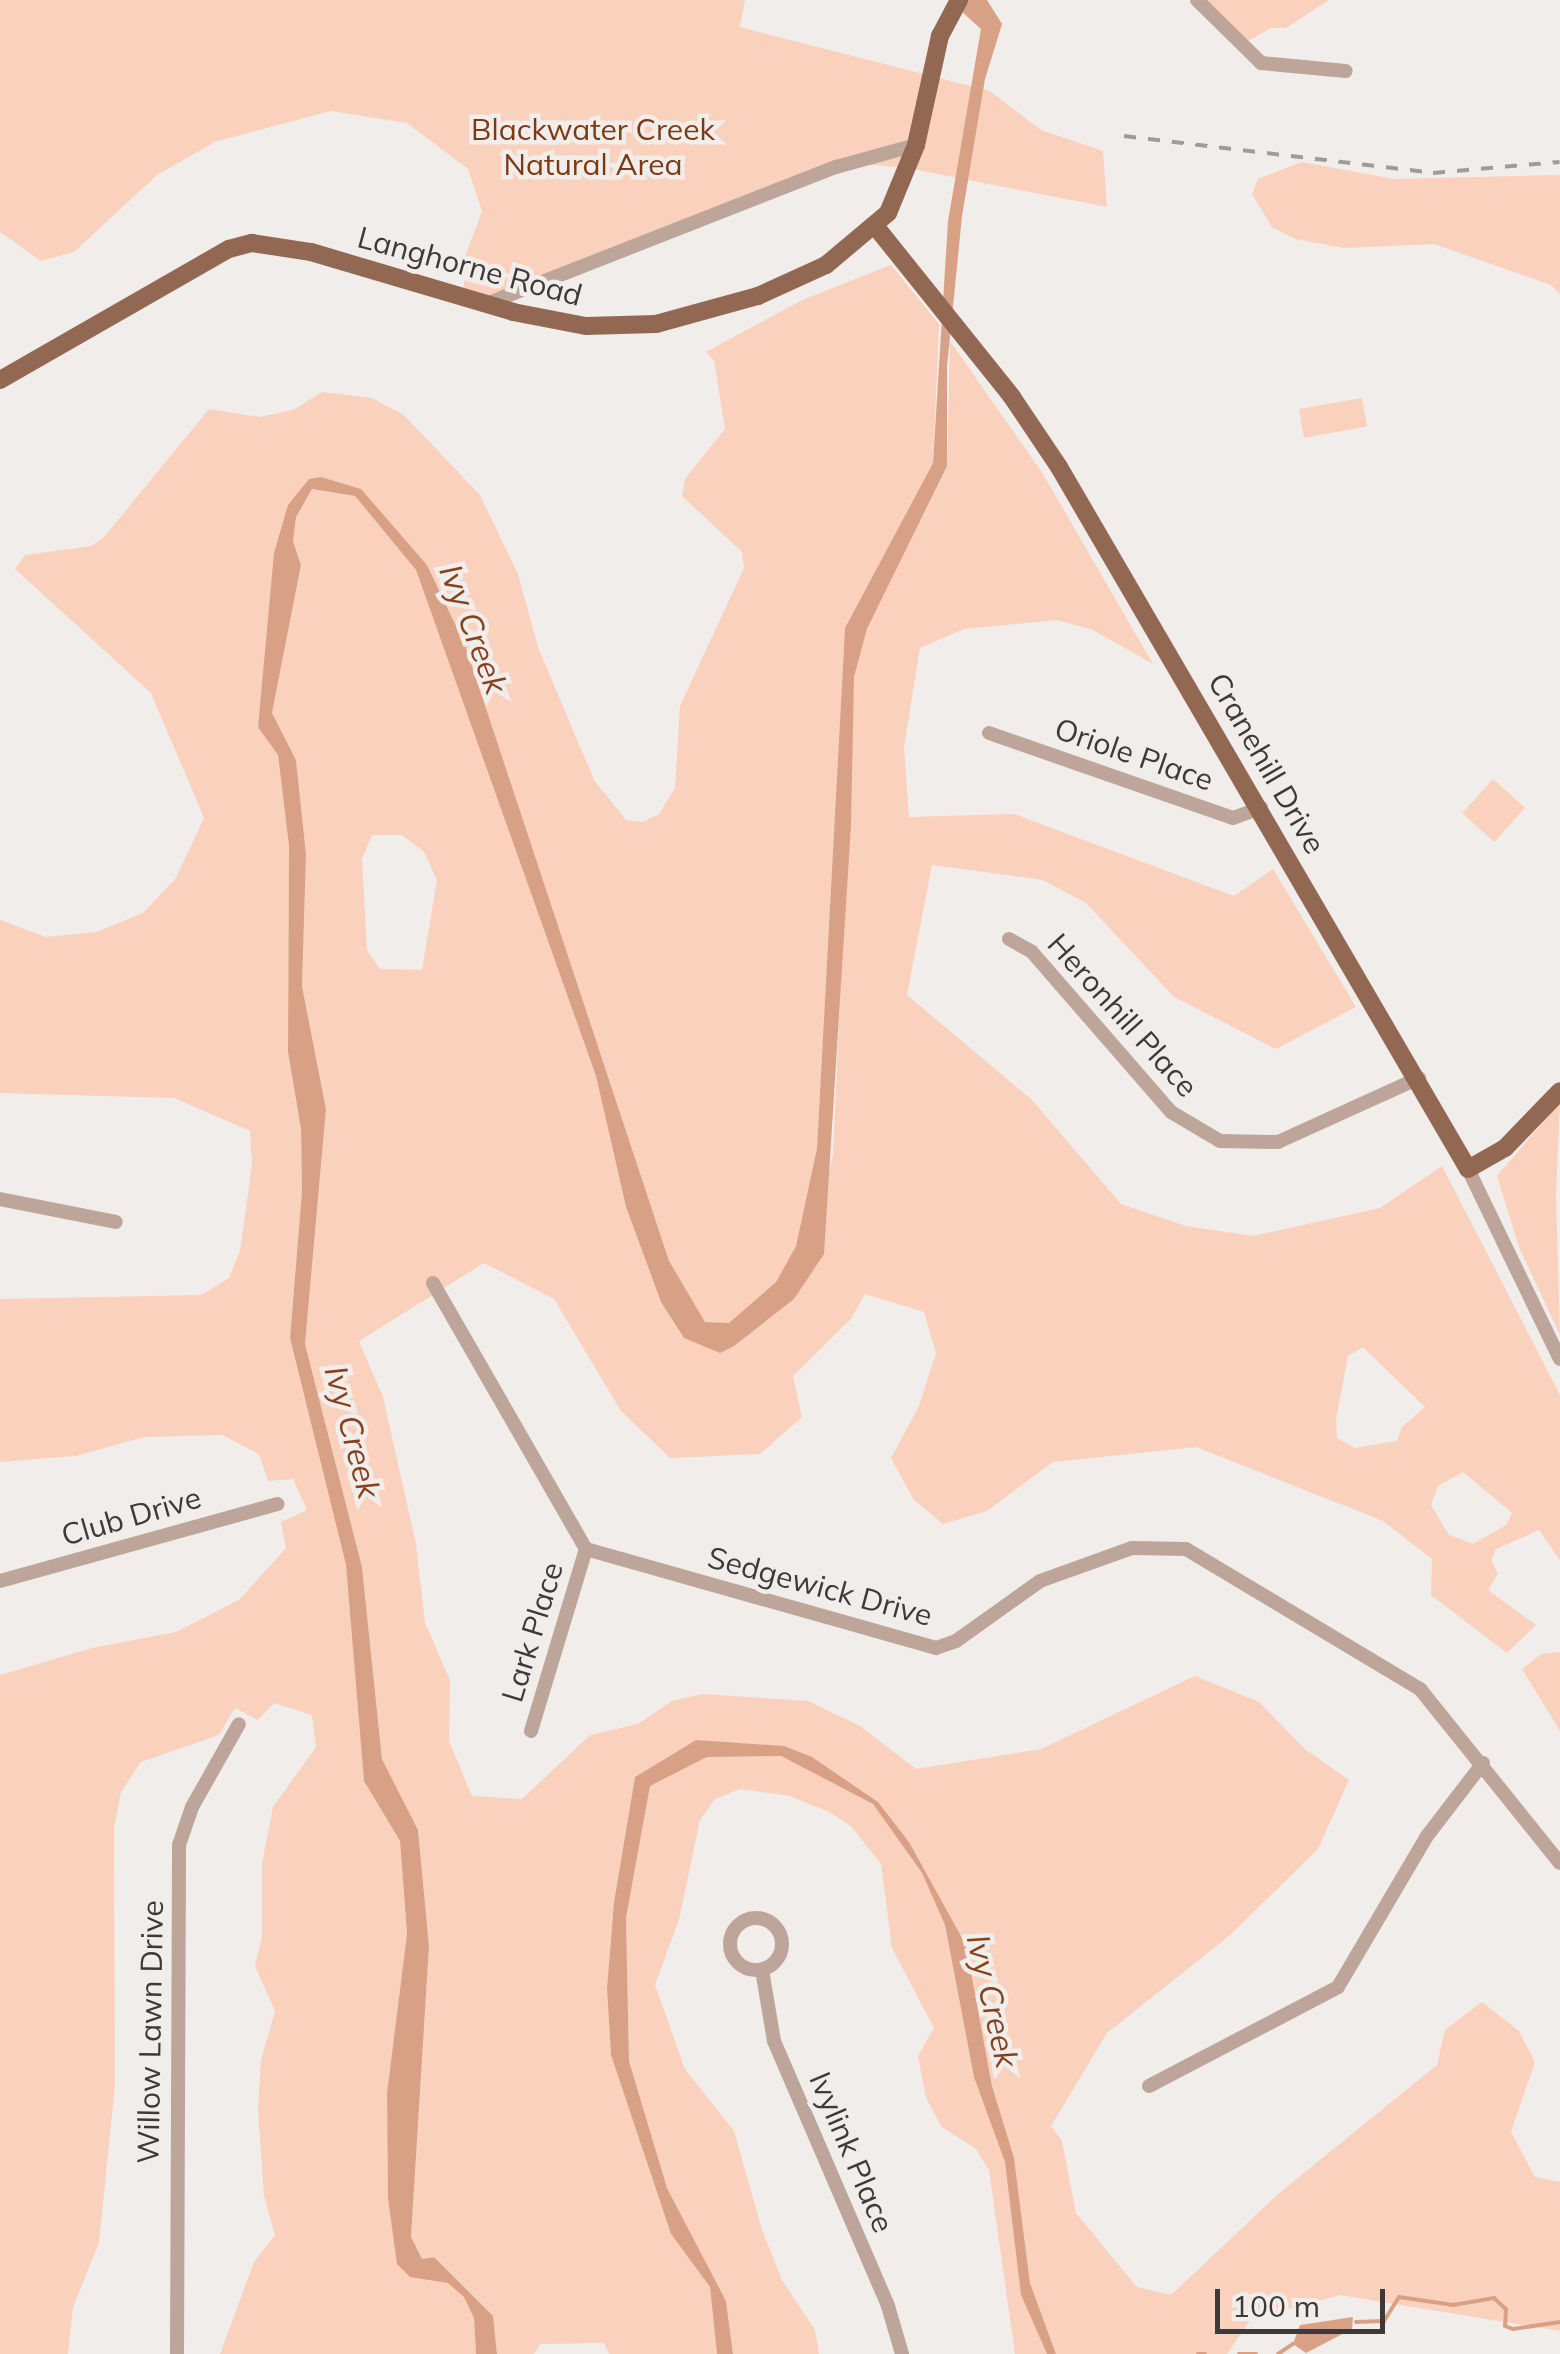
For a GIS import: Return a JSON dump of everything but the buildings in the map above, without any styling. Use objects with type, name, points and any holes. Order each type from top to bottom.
[{"type":"main road","name":"Langhorne Road","points":[[0,380],[229,249],[252,243],[312,252],[486,304],[586,326],[656,324],[789,283],[826,266],[876,227],[896,198],[916,145],[931,68],[956,4]]},
{"type":"main road","name":"Cranehill Drive","points":[[876,227],[1059,467],[1419,1078],[1468,1169]]},
{"type":"main road","points":[[1468,1169],[1506,1148],[1560,1091]]},
{"type":"street","points":[[1197,0],[1261,63],[1346,71]]},
{"type":"street","points":[[486,304],[836,167],[916,145]]},
{"type":"street","name":"Oriole Place","points":[[988,732],[1234,818],[1261,808]]},
{"type":"street","name":"Heronhill Place","points":[[1009,939],[1032,952],[1172,1112],[1220,1140],[1278,1142],[1419,1078]]},
{"type":"street","name":"Cranehill Drive","points":[[1468,1169],[1560,1359]]},
{"type":"street","points":[[0,1198],[116,1222]]},
{"type":"street","points":[[433,1283],[586,1549]]},
{"type":"street","name":"Club Drive","points":[[0,1581],[277,1504]]},
{"type":"street","name":"Sedgewick Drive","points":[[586,1549],[936,1648],[956,1642],[1040,1581],[1132,1548],[1186,1549],[1403,1676],[1483,1763],[1560,1863]]},
{"type":"street","name":"Lark Place","points":[[531,1731],[586,1549]]},
{"type":"street","name":"Willow Lawn Drive","points":[[177,2354],[179,1845],[192,1807],[239,1724]]},
{"type":"street","points":[[1150,2086],[1338,1987],[1426,1836],[1483,1763]]},
{"type":"street","name":"Ivylink Place","points":[[762,1970],[774,2041],[888,2306],[902,2354]]},
{"type":"green space","name":"Blackwater Creek Natural Area","points":[[0,0],[745,0],[740,27],[990,91],[1041,130],[1103,151],[1107,207],[907,168],[850,163],[486,304],[462,296],[465,279],[458,276],[482,211],[468,169],[407,123],[331,111],[215,142],[157,175],[74,252],[41,261],[0,232]]},
{"type":"green space","points":[[1198,0],[1329,0],[1286,28],[1271,28],[1241,45]]},
{"type":"green space","points":[[1302,162],[1394,179],[1560,175],[1560,294],[1551,285],[1434,244],[1344,248],[1295,239],[1272,227],[1252,194],[1258,179]]},
{"type":"green space","points":[[891,265],[939,324],[933,463],[845,628],[817,1148],[796,1246],[776,1282],[729,1323],[705,1322],[668,1261],[465,645],[427,565],[361,490],[321,477],[288,505],[258,726],[278,755],[289,846],[288,1052],[301,1129],[302,1191],[290,1338],[346,1565],[364,1781],[400,1841],[407,1934],[387,2093],[388,2199],[397,2263],[448,2283],[465,2297],[474,2318],[476,2354],[220,2354],[254,2262],[275,2235],[264,2196],[258,2110],[261,2060],[275,2011],[255,1966],[262,1936],[262,1864],[273,1807],[316,1747],[312,1715],[274,1703],[258,1720],[235,1708],[219,1735],[141,1762],[121,1792],[114,1828],[115,2085],[99,2243],[73,2307],[68,2354],[0,2354],[0,1675],[92,1648],[176,1632],[239,1600],[286,1548],[281,1522],[307,1510],[293,1479],[268,1481],[259,1454],[222,1435],[144,1437],[76,1456],[0,1462],[0,1299],[201,1295],[229,1278],[240,1251],[252,1165],[250,1131],[174,1098],[0,1093],[0,920],[46,937],[96,932],[143,913],[176,878],[204,818],[151,693],[15,569],[25,555],[92,546],[105,536],[209,409],[259,417],[293,410],[322,392],[372,398],[404,415],[480,495],[518,574],[538,647],[594,780],[626,820],[643,822],[659,814],[675,788],[680,706],[744,568],[742,552],[682,496],[685,479],[725,429],[714,361],[706,352],[802,300]]},
{"type":"green space","points":[[950,341],[1043,474],[1153,664],[1093,630],[1057,620],[964,629],[920,648],[904,747],[909,817],[1014,814],[1234,896],[1273,869],[1356,1007],[1276,1049],[1174,997],[1086,903],[1043,880],[932,865],[907,995],[1032,1100],[1121,1204],[1186,1226],[1253,1236],[1380,1208],[1442,1166],[1560,1395],[1560,1560],[1539,1530],[1496,1549],[1491,1560],[1498,1574],[1488,1590],[1536,1625],[1507,1653],[1431,1595],[1432,1559],[1383,1521],[1196,1447],[1053,1462],[987,1511],[943,1524],[914,1500],[891,1458],[919,1406],[936,1353],[924,1312],[865,1294],[851,1319],[793,1376],[802,1417],[760,1454],[670,1458],[621,1411],[554,1299],[484,1263],[359,1341],[383,1397],[416,1544],[425,1623],[450,1680],[449,1741],[472,1796],[522,1799],[590,1735],[638,1724],[672,1701],[702,1694],[808,1701],[860,1726],[916,1769],[1041,1749],[1195,1676],[1259,1702],[1305,1749],[1349,1780],[1318,1849],[1229,1936],[1107,2033],[1051,2126],[1062,2141],[1076,2213],[1137,2287],[1171,2295],[1278,2194],[1437,2065],[1445,2030],[1482,2002],[1519,2031],[1535,2062],[1511,2132],[1535,2177],[1560,2182],[1560,2331],[1340,2295],[1251,2319],[1227,2354],[1056,2354],[1030,2283],[1014,2159],[992,2086],[966,1945],[909,1842],[878,1802],[812,1757],[696,1740],[635,1777],[614,1902],[607,1988],[611,2055],[671,2234],[710,2287],[717,2354],[609,2354],[604,2343],[540,2344],[534,2354],[497,2354],[493,2316],[434,2257],[422,2259],[411,2237],[429,1946],[418,1830],[382,1759],[362,1567],[305,1344],[326,1109],[302,986],[306,854],[296,760],[272,713],[301,565],[293,541],[296,517],[312,489],[355,496],[416,570],[596,1076],[626,1207],[661,1302],[684,1338],[701,1345],[794,1299],[833,1155],[854,677],[867,629],[947,466]],"holes":[[[372,835],[402,835],[424,852],[437,880],[422,970],[380,969],[367,950],[362,859]],[[1363,1347],[1425,1407],[1402,1427],[1397,1441],[1355,1448],[1337,1438],[1336,1420],[1348,1356]],[[1463,1472],[1512,1513],[1506,1525],[1473,1544],[1449,1535],[1431,1505],[1438,1486]]]},
{"type":"green space","points":[[1362,398],[1367,427],[1304,438],[1299,409]]},
{"type":"green space","points":[[1493,779],[1525,808],[1494,842],[1462,813]]},
{"type":"green space","points":[[1560,1102],[1556,1194],[1560,1335],[1519,1247],[1497,1176]]},
{"type":"green space","points":[[1560,1652],[1560,1731],[1522,1669],[1541,1654]]},
{"type":"green space","points":[[781,1756],[873,1804],[922,1873],[945,1925],[971,2062],[1006,2162],[1021,2295],[1047,2354],[1015,2354],[989,2170],[976,2149],[942,2127],[926,2098],[918,2056],[934,2028],[892,1948],[881,1864],[851,1826],[829,1812],[790,1796],[740,1789],[715,1799],[700,1820],[679,1920],[655,1985],[685,2069],[734,2131],[762,2230],[782,2280],[815,2330],[819,2354],[733,2354],[726,2301],[667,2188],[629,2061],[626,1918],[650,1786],[707,1757]]},
{"type":"shaded area","points":[[949,0],[987,0],[1002,24],[985,79],[962,216],[947,367],[947,466],[867,629],[854,677],[851,825],[824,1254],[794,1299],[734,1346],[720,1353],[684,1338],[661,1302],[626,1207],[596,1076],[416,570],[355,496],[312,489],[296,517],[293,541],[301,565],[272,713],[296,760],[306,854],[302,986],[326,1109],[305,1344],[362,1567],[382,1759],[418,1830],[429,1946],[411,2237],[422,2259],[434,2257],[493,2316],[497,2354],[476,2354],[474,2318],[464,2297],[448,2283],[410,2277],[397,2264],[388,2199],[387,2093],[407,1934],[400,1841],[364,1781],[346,1565],[290,1338],[302,1191],[301,1129],[288,1052],[289,846],[278,755],[258,727],[274,553],[288,505],[309,479],[321,477],[361,489],[427,565],[465,645],[669,1261],[705,1322],[729,1323],[776,1282],[796,1246],[817,1148],[845,628],[933,463],[948,221],[981,29]]},
{"type":"shaded area","points":[[696,1740],[784,1746],[812,1757],[878,1802],[909,1842],[966,1945],[992,2086],[1014,2158],[1030,2283],[1056,2354],[1047,2354],[1021,2295],[1005,2162],[974,2077],[945,1925],[922,1873],[873,1804],[781,1756],[707,1757],[650,1786],[626,1918],[629,2061],[667,2188],[726,2301],[733,2354],[717,2354],[710,2287],[671,2234],[611,2055],[607,1988],[614,1902],[635,1777]]},
{"type":"shaded area","points":[[1353,2317],[1352,2329],[1306,2353],[1293,2344],[1300,2325]]},
{"type":"waterway","points":[[1356,2322],[1384,2321],[1399,2297],[1453,2305],[1494,2298],[1506,2309],[1505,2326],[1513,2329],[1560,2322]]},
{"type":"waterway","points":[[1278,2354],[1293,2344]]},
{"type":"waterway","points":[[1198,2354],[1205,2354]]},
{"type":"waterway","points":[[1239,2354],[1256,2354]]},
{"type":"railway","points":[[1124,136],[1433,173],[1560,162]]},
{"type":"water label","name":"Ivy Creek","points":[[474,629]]},
{"type":"water label","name":"Ivy Creek","points":[[353,1432]]},
{"type":"water label","name":"Ivy Creek","points":[[993,2001]]}]
